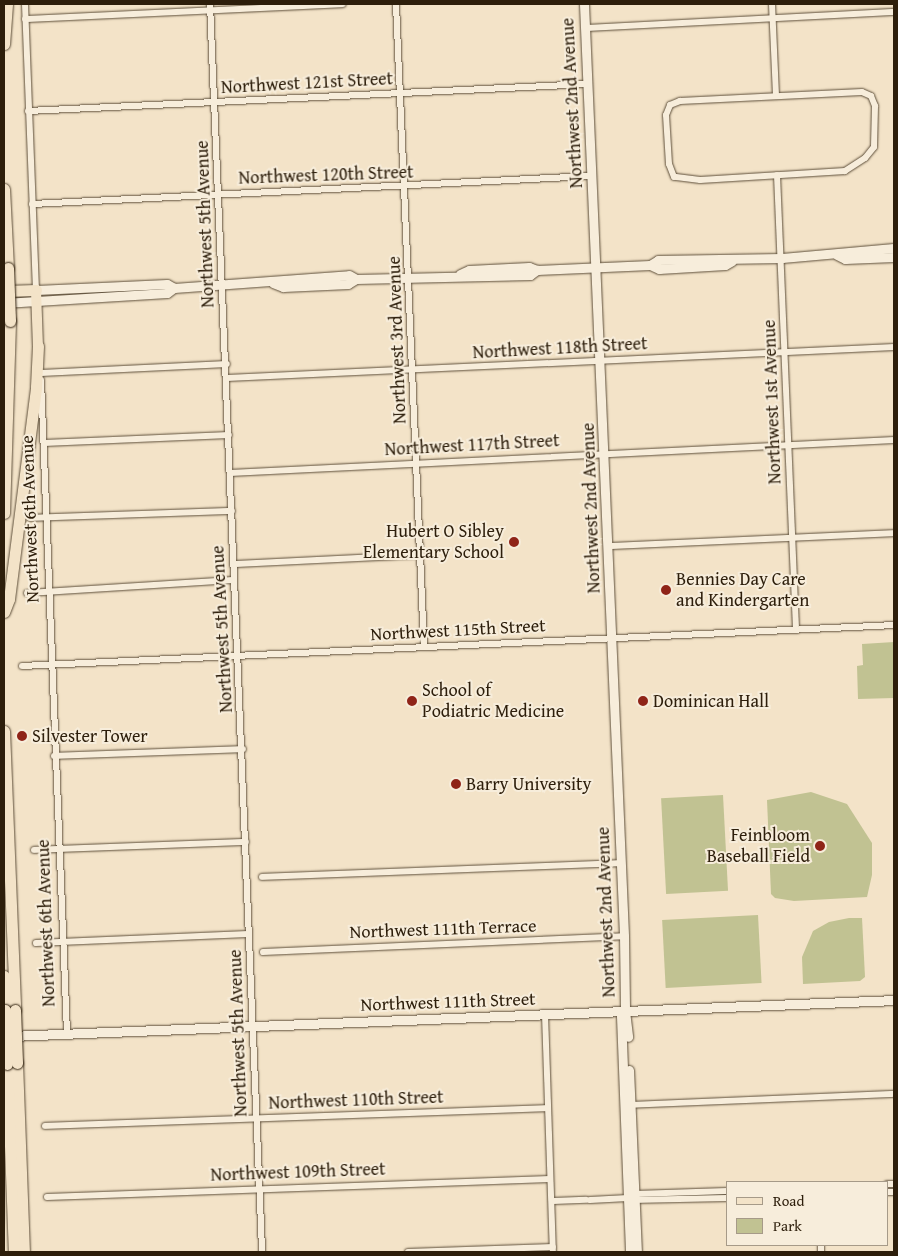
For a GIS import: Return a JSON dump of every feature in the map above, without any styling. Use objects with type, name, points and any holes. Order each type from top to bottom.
[{"type":"highway","points":[[4,44],[7,4]]},
{"type":"highway","points":[[4,189],[10,321],[4,513]]},
{"type":"highway","points":[[4,291],[37,295]]},
{"type":"highway","points":[[4,612],[9,599],[36,387],[38,346]]},
{"type":"highway","points":[[4,731],[12,1064],[14,1252]]},
{"type":"highway","points":[[4,976],[10,1010]]},
{"type":"highway","points":[[12,1064],[24,1252]]},
{"type":"main road","name":"Northwest 6th Avenue","points":[[37,295],[38,346]]},
{"type":"street","name":"Northwest 6th Avenue","points":[[25,4],[37,295]]},
{"type":"street","points":[[25,19],[210,7],[343,4]]},
{"type":"street","name":"Northwest 3rd Avenue","points":[[396,4],[424,646]]},
{"type":"street","name":"Northwest 2nd Avenue","points":[[584,4],[606,453],[624,936],[625,1011],[621,1016],[637,1252]]},
{"type":"street","points":[[772,4],[776,95]]},
{"type":"street","name":"Northwest 5th Avenue","points":[[210,7],[220,194],[222,286],[243,749],[248,934],[262,1252]]},
{"type":"street","points":[[585,28],[894,12]]},
{"type":"street","name":"Northwest 121st Street","points":[[28,111],[588,84]]},
{"type":"street","points":[[862,92],[871,96],[875,106],[874,147],[865,158],[845,171],[700,180],[674,177],[669,164],[666,115],[670,105],[680,101],[776,95],[862,92]]},
{"type":"street","name":"Northwest 1st Avenue","points":[[777,174],[786,352],[791,538],[796,628]]},
{"type":"street","name":"Northwest 120th Street","points":[[32,204],[405,187],[591,176]]},
{"type":"street","points":[[4,303],[37,295],[167,284],[174,288],[274,283],[283,287],[348,284],[356,279],[460,274],[469,270],[495,268],[530,267],[537,270],[597,268],[650,265],[658,260],[724,257],[732,260],[782,258],[837,255],[844,251],[894,248]]},
{"type":"street","points":[[837,255],[845,259],[894,257]]},
{"type":"street","name":"Northwest 6th Avenue","points":[[38,346],[44,443],[54,756],[60,849],[67,1033]]},
{"type":"street","name":"Northwest 118th Street","points":[[227,378],[412,371],[894,347]]},
{"type":"street","points":[[41,373],[227,364]]},
{"type":"street","points":[[44,443],[229,435]]},
{"type":"street","name":"Northwest 117th Street","points":[[230,473],[894,440]]},
{"type":"street","points":[[30,518],[232,511]]},
{"type":"street","points":[[609,546],[894,532]]},
{"type":"street","points":[[234,564],[420,555]]},
{"type":"street","points":[[27,592],[234,580]]},
{"type":"street","name":"Northwest 115th Street","points":[[22,666],[796,628],[894,625]]},
{"type":"street","points":[[54,756],[243,749]]},
{"type":"street","points":[[34,850],[246,842]]},
{"type":"street","points":[[262,877],[621,863]]},
{"type":"street","points":[[36,943],[248,934]]},
{"type":"street","name":"Northwest 111th Terrace","points":[[263,952],[624,936]]},
{"type":"street","name":"Northwest 111th Street","points":[[4,1036],[894,1000]]},
{"type":"street","points":[[408,1252],[553,1250],[545,1014]]},
{"type":"street","points":[[628,1105],[894,1094]]},
{"type":"street","name":"Northwest 110th Street","points":[[45,1126],[548,1108]]},
{"type":"street","name":"Northwest 109th Street","points":[[47,1197],[550,1179]]},
{"type":"street","points":[[552,1201],[699,1195],[726,1191]]},
{"type":"street","points":[[699,1195],[726,1198]]},
{"type":"street","name":"Northwest 2nd Avenue","points":[[630,1252],[632,1198]]},
{"type":"green space","points":[[894,642],[894,698],[858,699],[857,666],[863,665],[862,644]]},
{"type":"green space","name":"Feinbloom Baseball Field","points":[[811,792],[847,804],[872,843],[872,875],[867,897],[794,901],[775,898],[771,894],[767,800]]},
{"type":"green space","points":[[723,795],[728,891],[666,894],[661,798]]},
{"type":"green space","points":[[758,915],[762,983],[666,988],[662,920]]},
{"type":"green space","points":[[849,918],[862,918],[865,977],[860,981],[803,984],[802,957],[813,931],[829,922]]},
{"type":"place","name":"Hubert O Sibley Elementary School","points":[[514,542]]},
{"type":"place","name":"Bennies Day Care and Kindergarten","points":[[666,590]]},
{"type":"place","name":"School of Podiatric Medicine","points":[[412,701]]},
{"type":"place","name":"Dominican Hall","points":[[643,701]]},
{"type":"place","name":"Silvester Tower","points":[[22,736]]},
{"type":"place","name":"Barry University","points":[[456,784]]},
{"type":"place","name":"Feinbloom Baseball Field","points":[[820,846]]}]
